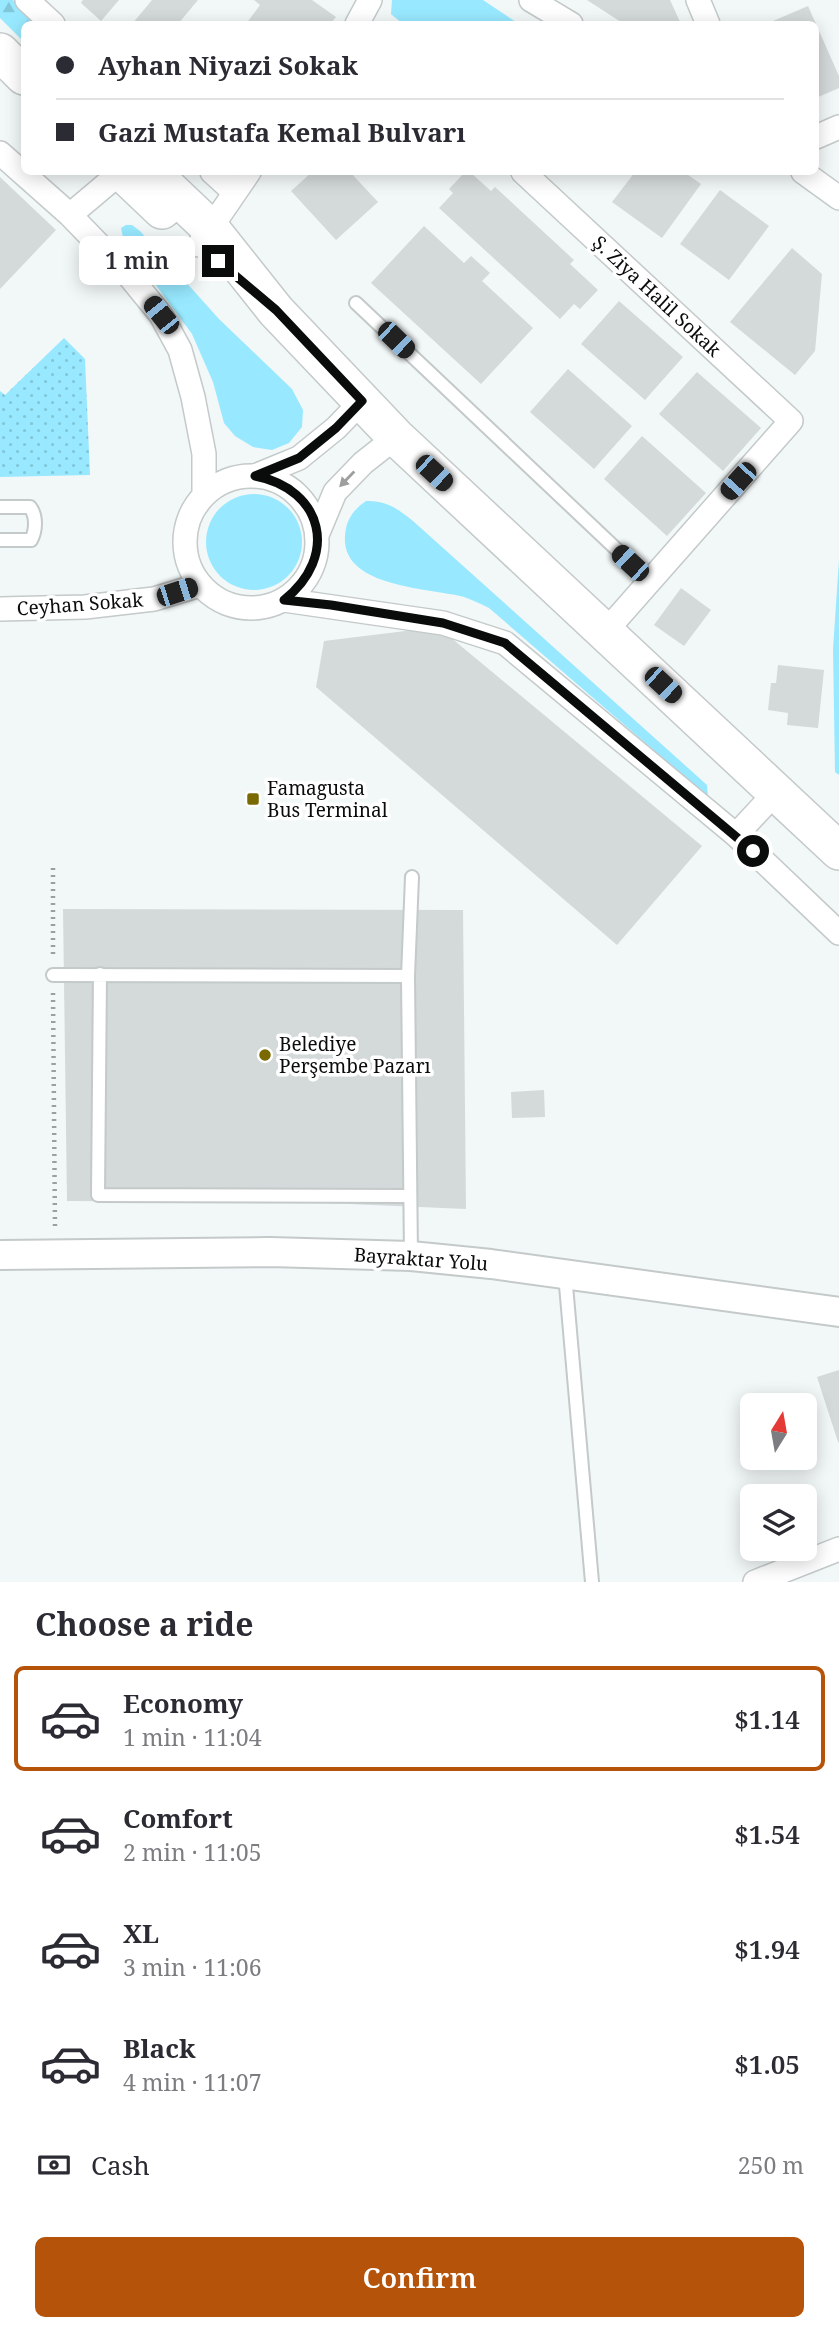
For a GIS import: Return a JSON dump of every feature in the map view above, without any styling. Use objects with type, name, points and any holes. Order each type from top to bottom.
[{"type":"main road","points":[[0,27],[21,48]]},
{"type":"main road","points":[[0,52],[21,73]]},
{"type":"main road","points":[[126,175],[204,236]]},
{"type":"main road","points":[[153,175],[204,236],[396,438],[839,851]]},
{"type":"street","points":[[27,0],[50,21]]},
{"type":"street","points":[[531,0],[566,21]]},
{"type":"street","points":[[698,0],[707,21]]},
{"type":"street","points":[[819,136],[839,127]]},
{"type":"street","points":[[0,153],[21,172]]},
{"type":"street","points":[[25,175],[70,215],[131,277],[161,315],[180,350],[193,397],[204,454],[204,495]]},
{"type":"street","points":[[70,215],[118,175]]},
{"type":"street","points":[[215,175],[234,192]]},
{"type":"street","points":[[204,236],[247,175]]},
{"type":"street","name":"Ş. Ziya Halil Sokak","points":[[526,175],[791,421],[650,581]]},
{"type":"street","points":[[807,175],[839,198]]},
{"type":"street","points":[[255,476],[299,458],[336,428],[362,401]]},
{"type":"street","points":[[317,535],[335,492],[363,463],[396,438]]},
{"type":"street","points":[[255,476],[290,488],[303,501],[313,517],[317,535],[316,554],[310,572],[299,588],[284,600],[267,607],[230,605],[213,597],[200,584],[188,563],[184,539],[190,515],[204,495],[219,484],[236,477],[255,476]]},
{"type":"street","points":[[606,631],[650,581]]},
{"type":"street","name":"Ceyhan Sokak","points":[[0,610],[85,607],[154,599],[200,584]]},
{"type":"street","points":[[284,600],[418,618],[505,643],[736,835],[839,933]]},
{"type":"street","points":[[736,835],[777,791]]},
{"type":"street","name":"Bayraktar Yolu","points":[[0,1255],[270,1252],[411,1256],[565,1274],[839,1312]]},
{"type":"street","points":[[755,1582],[839,1549]]},
{"type":"lane","points":[[356,303],[650,581]]},
{"type":"lane","points":[[0,507],[30,507],[34,512],[35,533],[31,540],[0,540]]},
{"type":"lane","points":[[411,1256],[408,1196],[408,976],[412,877]]},
{"type":"lane","points":[[100,974],[98,1195],[408,1196]]},
{"type":"lane","points":[[53,975],[408,976]]},
{"type":"lane","points":[[565,1274],[592,1582]]},
{"type":"path","points":[[52,868],[55,1254]]},
{"type":"green space","points":[[0,0],[13,0],[36,21],[21,21],[21,39],[0,18]]},
{"type":"green space","points":[[392,0],[483,0],[514,21],[399,21],[391,14]]},
{"type":"green space","points":[[132,225],[140,231],[219,319],[292,389],[303,410],[302,427],[289,443],[272,450],[253,447],[235,436],[224,423],[213,382],[192,334],[124,242],[121,228]]},
{"type":"green space","points":[[64,338],[85,359],[90,475],[0,477],[0,391],[5,395]]},
{"type":"green space","points":[[245,494],[263,494],[281,502],[294,515],[302,533],[299,561],[281,582],[263,590],[245,590],[227,582],[214,569],[206,551],[206,533],[214,515],[227,502]]},
{"type":"green space","points":[[366,501],[391,506],[413,521],[707,785],[708,797],[489,608],[464,597],[390,583],[357,566],[348,553],[345,536],[351,516]]},
{"type":"green space","points":[[839,560],[839,775],[835,772],[833,649]]},
{"type":"building","points":[[83,0],[119,0],[101,21],[81,3]]},
{"type":"building","points":[[152,0],[198,0],[180,21],[134,21]]},
{"type":"building","points":[[254,0],[312,0],[336,17],[333,21],[248,21],[260,5]]},
{"type":"building","points":[[587,0],[670,0],[680,21],[619,21]]},
{"type":"building","points":[[808,6],[815,21],[773,21]]},
{"type":"building","points":[[819,31],[839,76],[839,88],[819,97]]},
{"type":"building","points":[[309,175],[353,175],[378,202],[336,240],[291,191]]},
{"type":"building","points":[[462,175],[473,175],[491,191],[495,187],[574,260],[570,264],[598,290],[580,309],[574,304],[560,319],[439,208],[453,193],[449,189]]},
{"type":"building","points":[[633,175],[688,175],[701,184],[662,238],[612,202]]},
{"type":"building","points":[[0,177],[56,230],[0,289]]},
{"type":"building","points":[[720,190],[769,226],[729,280],[680,244]]},
{"type":"building","points":[[424,226],[464,263],[471,256],[490,273],[482,281],[533,328],[481,384],[371,283]]},
{"type":"building","points":[[792,248],[822,274],[815,351],[795,375],[730,322]]},
{"type":"building","points":[[619,301],[683,357],[645,400],[581,344]]},
{"type":"building","points":[[568,369],[632,426],[594,469],[530,412]]},
{"type":"building","points":[[697,372],[761,428],[723,471],[659,414]]},
{"type":"building","points":[[642,436],[706,493],[667,536],[604,479]]},
{"type":"building","points":[[681,588],[711,610],[684,646],[654,625]]},
{"type":"building","points":[[438,627],[702,846],[617,945],[316,687],[324,641]]},
{"type":"building","points":[[778,665],[824,670],[818,728],[787,725],[788,713],[768,710],[771,683],[776,683]]},
{"type":"building","name":"Belediye Perşembe Pazarı","points":[[63,909],[463,910],[466,1209],[303,1202],[67,1201]]},
{"type":"building","points":[[544,1090],[545,1117],[512,1118],[511,1092]]},
{"type":"building","points":[[839,1370],[839,1442],[838,1442],[817,1377]]},
{"type":"place","name":"Famagusta Bus Terminal","points":[[253,799]]},
{"type":"place","name":"Belediye Perşembe Pazarı","points":[[265,1055]]},
{"type":"route","points":[[218,261],[276,310],[362,401],[336,428],[299,458],[255,476],[290,488],[303,501],[313,517],[317,535],[316,554],[310,572],[299,588],[284,600],[418,618],[505,643],[753,851]]}]
